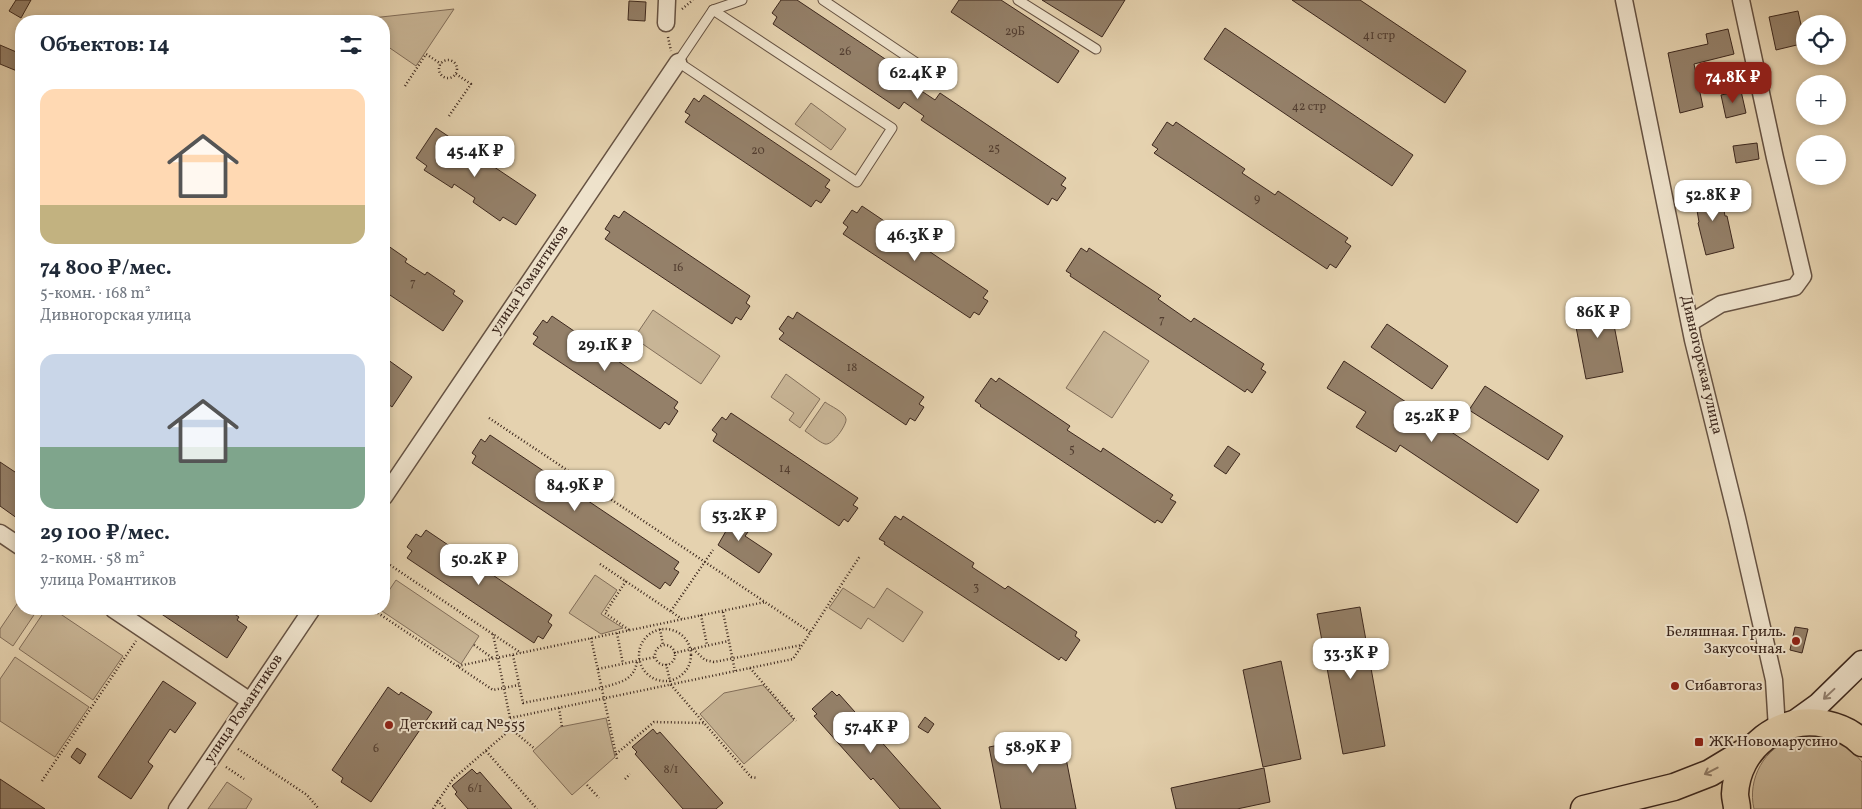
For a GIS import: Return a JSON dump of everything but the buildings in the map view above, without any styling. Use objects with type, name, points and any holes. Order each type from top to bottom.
[{"type":"main road","points":[[1584,809],[1674,787],[1710,773],[1818,705],[1862,662]]},
{"type":"main road","points":[[1785,726],[1816,722],[1838,726],[1862,743]]},
{"type":"main road","points":[[1737,809],[1735,794],[1740,769],[1754,747]]},
{"type":"street","points":[[666,23],[667,0]]},
{"type":"street","name":"Дивногорская улица","points":[[1624,0],[1690,323],[1785,726]]},
{"type":"street","points":[[1690,323],[1721,304],[1795,287],[1803,276],[1774,158],[1741,0]]},
{"type":"street","name":"улица Романтиков","points":[[390,488],[678,63]]},
{"type":"street","points":[[0,533],[15,543]]},
{"type":"street","points":[[122,615],[250,701]]},
{"type":"street","name":"улица Романтиков","points":[[177,809],[308,615]]},
{"type":"lane","points":[[713,10],[892,128],[857,182],[678,63],[713,10],[742,0]]},
{"type":"lane","points":[[823,0],[930,72]]},
{"type":"lane","points":[[1018,0],[1096,49]]},
{"type":"path","points":[[666,23],[669,46],[678,63]]},
{"type":"path","points":[[405,86],[426,54],[441,64]]},
{"type":"path","points":[[448,59],[456,62],[458,70],[456,74],[453,77],[445,78],[439,72],[441,64],[448,59]]},
{"type":"path","points":[[449,116],[471,84],[456,74]]},
{"type":"path","points":[[489,418],[810,632]]},
{"type":"path","points":[[671,612],[713,550]]},
{"type":"path","points":[[510,718],[793,659],[860,556]]},
{"type":"path","points":[[600,564],[683,619]]},
{"type":"path","points":[[390,565],[521,653]]},
{"type":"path","points":[[626,581],[605,613],[630,630]]},
{"type":"path","points":[[458,666],[765,602]]},
{"type":"path","points":[[723,611],[735,671]]},
{"type":"path","points":[[381,615],[493,690],[519,685]]},
{"type":"path","points":[[701,615],[707,646]]},
{"type":"path","points":[[659,624],[663,645]]},
{"type":"path","points":[[42,781],[144,629]]},
{"type":"path","points":[[513,655],[522,702],[602,687],[629,677],[634,672],[642,642],[653,632],[660,629],[667,629],[680,634],[686,639],[691,649],[709,662],[802,645]]},
{"type":"path","points":[[617,633],[623,664]]},
{"type":"path","points":[[433,809],[453,779],[512,728],[496,658],[493,634]]},
{"type":"path","points":[[591,638],[617,759]]},
{"type":"path","points":[[674,653],[728,641]]},
{"type":"path","points":[[474,645],[496,658]]},
{"type":"path","points":[[663,645],[671,647],[674,653],[674,659],[666,664],[659,663],[655,657],[656,650],[663,645]]},
{"type":"path","points":[[638,660],[649,675],[656,679],[670,680],[677,677],[688,667],[691,649]]},
{"type":"path","points":[[598,669],[655,657]]},
{"type":"path","points":[[666,664],[670,685],[751,777],[757,778]]},
{"type":"path","points":[[750,668],[796,721]]},
{"type":"path","points":[[558,708],[562,727]]},
{"type":"path","points":[[616,754],[654,722],[704,723]]},
{"type":"path","points":[[510,730],[535,749]]},
{"type":"path","points":[[238,749],[307,795],[319,809]]},
{"type":"path","points":[[486,751],[537,809]]},
{"type":"path","points":[[226,767],[244,779]]},
{"type":"path","points":[[625,779],[630,774]]},
{"type":"path","points":[[587,785],[598,798]]},
{"type":"path","points":[[438,801],[445,809]]},
{"type":"shaded area","points":[[454,9],[416,66],[390,48],[390,16]]},
{"type":"shaded area","points":[[811,103],[846,129],[831,150],[795,124]]},
{"type":"shaded area","points":[[653,310],[720,356],[701,384],[634,338]]},
{"type":"shaded area","points":[[1104,331],[1149,361],[1112,418],[1066,388]]},
{"type":"shaded area","points":[[786,374],[820,399],[800,428],[789,420],[794,413],[771,397]]},
{"type":"shaded area","points":[[825,402],[845,416],[846,419],[839,434],[828,444],[805,431]]},
{"type":"shaded area","points":[[595,575],[617,590],[601,614],[623,628],[601,634],[569,613]]},
{"type":"shaded area","points":[[396,580],[479,636],[461,664],[388,615],[390,615],[390,589]]},
{"type":"shaded area","points":[[843,588],[874,608],[887,588],[923,612],[903,642],[868,618],[861,629],[829,608]]},
{"type":"shaded area","points":[[15,607],[15,615],[34,615],[13,646],[0,637],[0,629]]},
{"type":"shaded area","points":[[42,615],[62,615],[123,656],[93,700],[19,649]]},
{"type":"shaded area","points":[[15,657],[89,707],[55,757],[0,721],[0,679]]},
{"type":"shaded area","points":[[763,685],[794,720],[744,764],[700,714],[724,693]]},
{"type":"shaded area","points":[[606,718],[615,757],[572,795],[533,751],[560,727]]},
{"type":"shaded area","points":[[1814,735],[1841,744],[1862,762],[1862,809],[1754,809],[1753,787],[1760,766],[1767,757],[1784,742],[1797,737]]},
{"type":"shaded area","points":[[227,782],[252,799],[246,809],[208,809]]},
{"type":"place","name":"Беляшная. Гриль. Закусочная.","points":[[1796,641]]},
{"type":"place","name":"Сибавтогаз","points":[[1675,686]]},
{"type":"place","name":"Детский сад №555","points":[[389,725]]},
{"type":"place","name":"ЖК Новомарусино","points":[[1699,742]]}]
